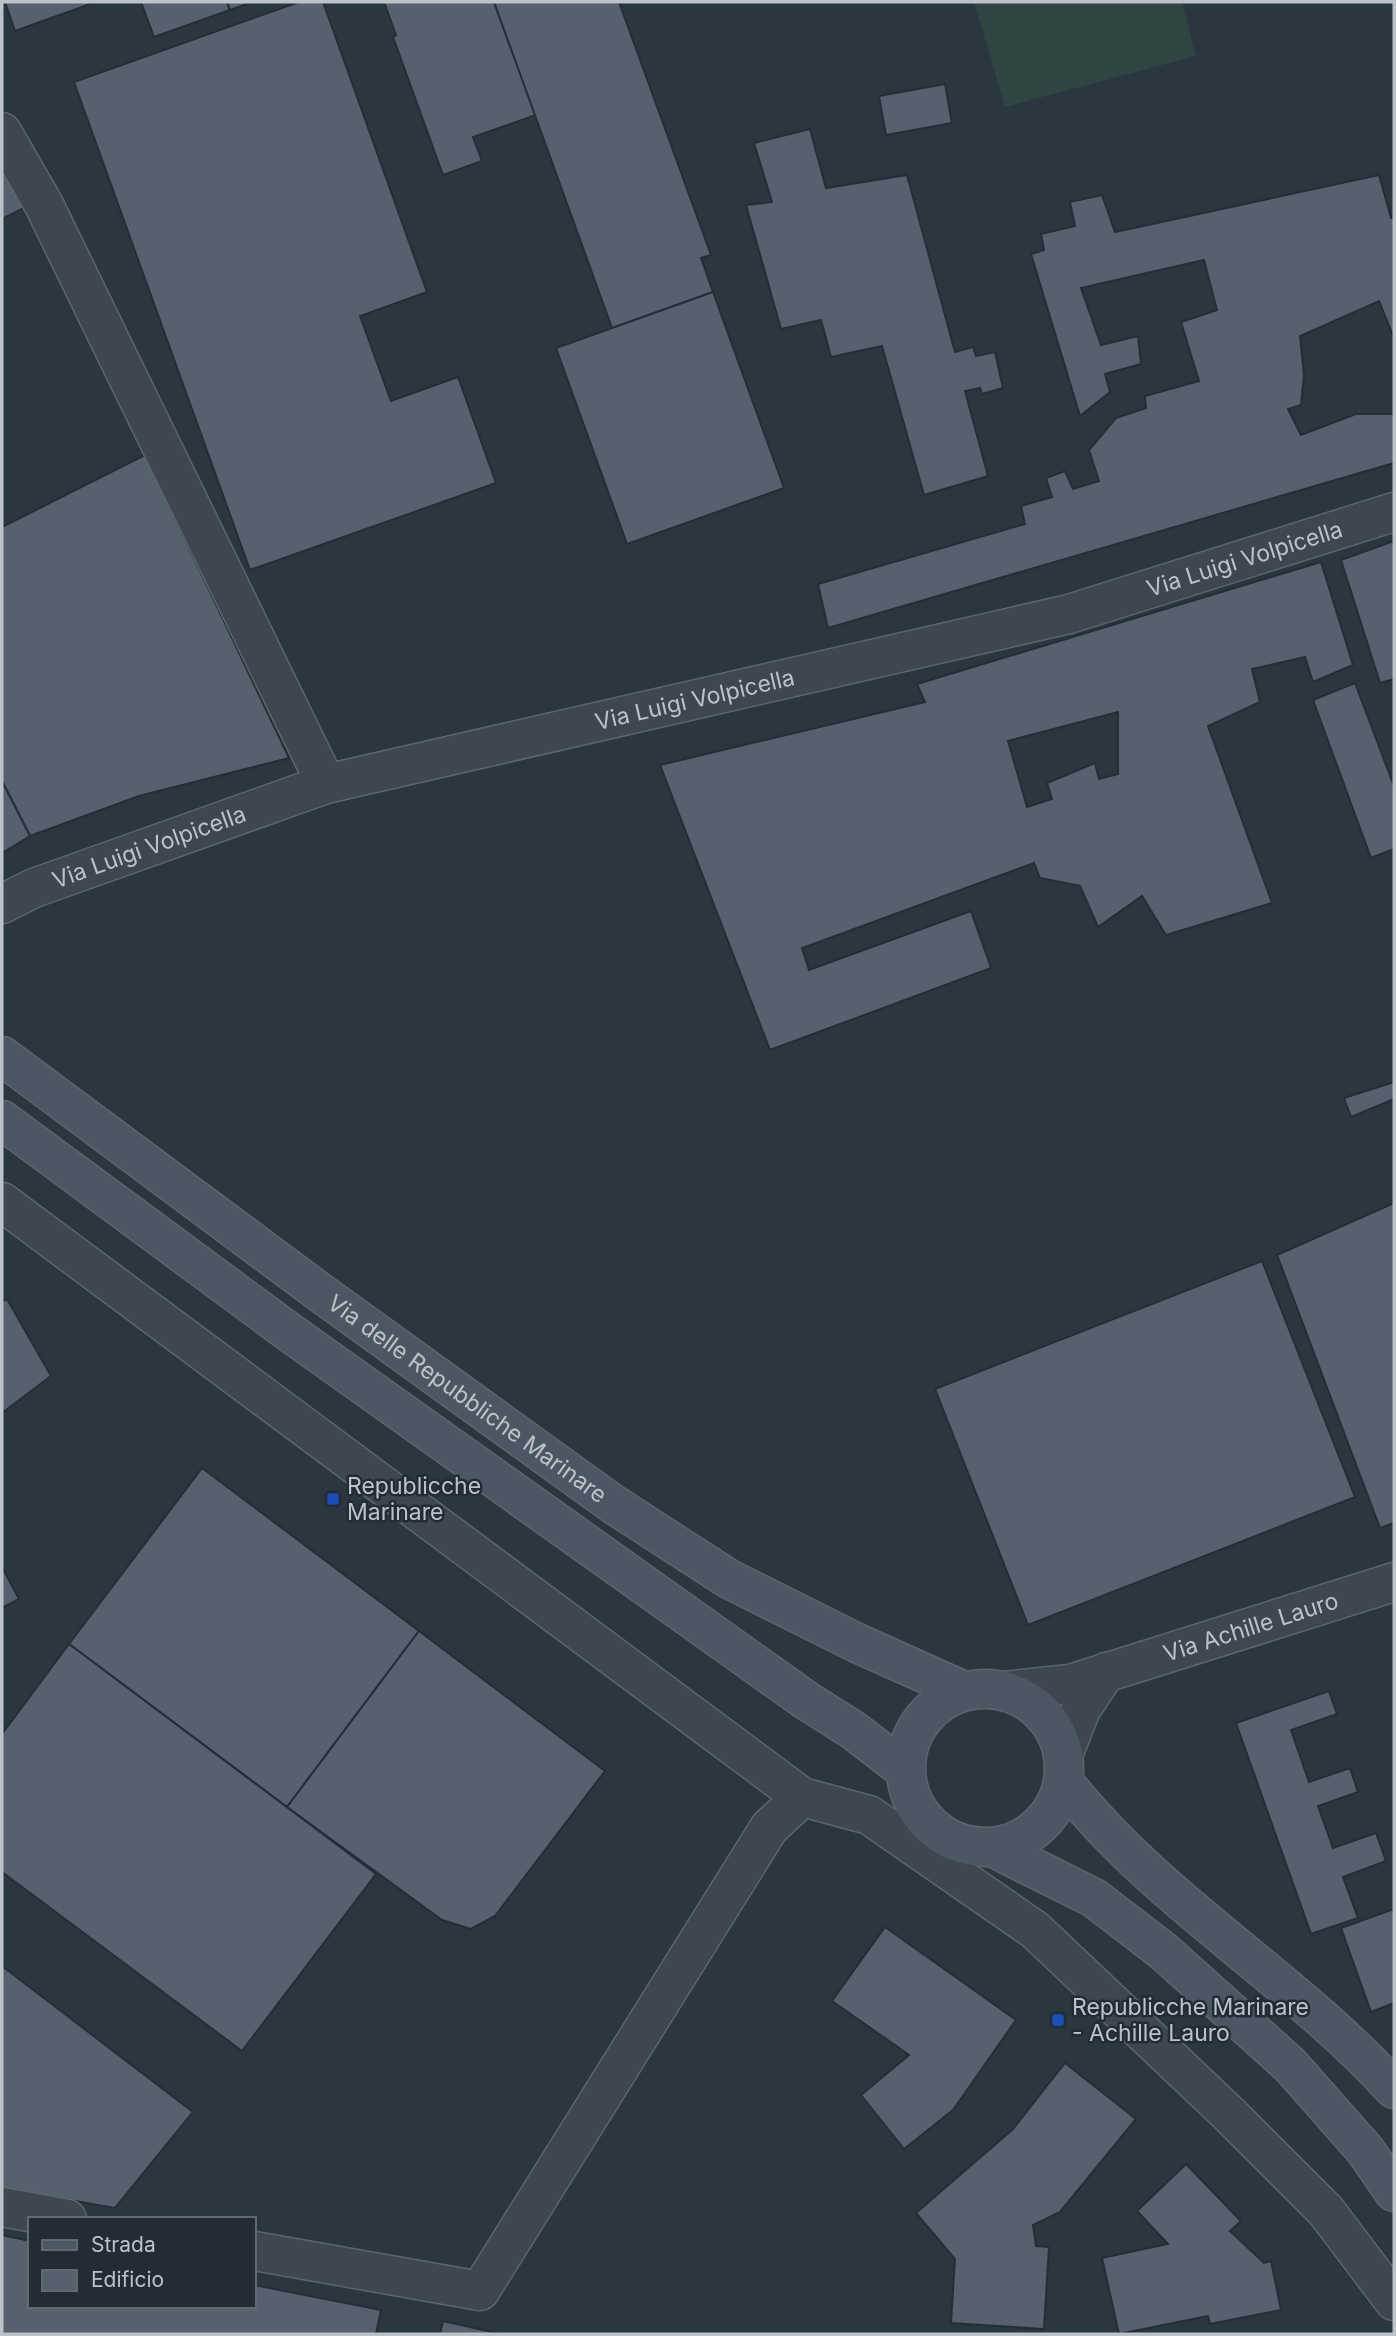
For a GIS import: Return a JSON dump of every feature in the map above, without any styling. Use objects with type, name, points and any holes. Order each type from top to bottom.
[{"type":"main road","name":"Via delle Repubbliche Marinare","points":[[2,1056],[318,1292],[613,1504],[729,1579],[857,1643],[964,1691],[1004,1691],[1028,1702],[1047,1719],[1063,1768],[1107,1835],[1156,1881],[1314,2010],[1394,2089]]},
{"type":"main road","name":"Via delle Repubbliche Marinare","points":[[2,1120],[289,1332],[807,1701],[853,1730],[905,1770]]},
{"type":"main road","points":[[964,1691],[940,1703],[921,1721],[909,1744],[905,1770],[915,1807],[932,1828],[954,1841],[992,1847],[1094,1898],[1163,1951],[1290,2065],[1365,2150],[1394,2192]]},
{"type":"main road","points":[[992,1847],[1018,1841],[1039,1826],[1055,1806],[1063,1768]]},
{"type":"street","points":[[2,132],[44,205],[326,784]]},
{"type":"street","name":"Via Luigi Volpicella","points":[[2,904],[34,888],[326,784],[1069,614],[1394,513]]},
{"type":"street","points":[[2,1202],[802,1797],[869,1815],[1035,1930],[1229,2114],[1326,2211],[1394,2301]]},
{"type":"street","name":"Via Achille Lauro","points":[[1004,1691],[1070,1684],[1394,1582]]},
{"type":"street","points":[[1063,1768],[1081,1709],[1106,1672]]},
{"type":"street","points":[[256,2251],[480,2291],[769,1828],[802,1797]]},
{"type":"street","points":[[2,2207],[56,2217]]},
{"type":"green space","points":[[974,2],[1182,2],[1196,56],[1005,107]]},
{"type":"building","points":[[5,2],[96,2],[15,31]]},
{"type":"building","points":[[141,2],[227,2],[230,10],[154,37]]},
{"type":"building","points":[[227,2],[253,2],[230,10]]},
{"type":"building","points":[[299,2],[323,2],[427,292],[360,316],[391,401],[458,377],[496,483],[250,570],[74,82]]},
{"type":"building","points":[[384,2],[494,2],[536,115],[473,137],[482,161],[443,175],[393,37],[396,35]]},
{"type":"building","points":[[494,2],[619,2],[711,255],[701,258],[713,292],[612,328]]},
{"type":"building","points":[[945,84],[952,123],[886,135],[879,96]]},
{"type":"building","points":[[810,129],[826,188],[907,175],[955,352],[973,347],[976,356],[995,352],[1003,388],[982,394],[980,388],[965,391],[988,476],[924,495],[882,346],[831,357],[821,320],[781,329],[746,205],[772,202],[754,143]]},
{"type":"building","points":[[2,158],[26,207],[2,219]]},
{"type":"building","points":[[1379,175],[1391,218],[1394,218],[1394,338],[1379,301],[1300,336],[1304,375],[1301,405],[1288,409],[1301,435],[1356,414],[1394,414],[1394,463],[828,628],[818,584],[1025,524],[1021,506],[1052,497],[1046,478],[1065,471],[1073,489],[1099,481],[1089,450],[1116,418],[1146,408],[1145,396],[1199,381],[1181,322],[1217,310],[1204,260],[1081,288],[1101,345],[1138,336],[1141,364],[1105,374],[1110,392],[1080,416],[1031,254],[1044,250],[1041,234],[1075,226],[1070,202],[1102,195],[1115,232]]},
{"type":"building","points":[[713,292],[784,488],[627,544],[556,348]]},
{"type":"building","points":[[145,455],[289,758],[139,796],[30,836],[2,781],[2,527]]},
{"type":"building","points":[[1394,541],[1394,679],[1380,683],[1341,560]]},
{"type":"building","points":[[1321,562],[1353,665],[1313,682],[1305,657],[1252,669],[1260,702],[1208,726],[1272,903],[1166,935],[1142,896],[1098,927],[1080,886],[1040,878],[1034,863],[802,948],[809,970],[971,911],[991,968],[770,1050],[660,765],[925,702],[917,684]],"holes":[[[1118,712],[1118,774],[1099,779],[1095,763],[1047,783],[1052,799],[1027,807],[1008,741]]]},
{"type":"building","points":[[1355,683],[1394,786],[1394,849],[1371,858],[1313,700]]},
{"type":"building","points":[[4,785],[30,836],[2,853],[2,786]]},
{"type":"building","points":[[1394,1082],[1394,1099],[1351,1117],[1344,1098]]},
{"type":"building","points":[[1394,1203],[1394,1523],[1380,1528],[1277,1255]]},
{"type":"building","points":[[1262,1261],[1355,1497],[1028,1625],[935,1389]]},
{"type":"building","points":[[7,1299],[51,1376],[2,1413],[2,1302]]},
{"type":"building","points":[[202,1468],[419,1631],[287,1807],[69,1644]]},
{"type":"building","points":[[2,1567],[19,1599],[2,1608]]},
{"type":"building","points":[[419,1631],[605,1771],[495,1916],[471,1929],[442,1920],[287,1807]]},
{"type":"building","points":[[69,1644],[376,1874],[242,2051],[2,1872],[2,1734]]},
{"type":"building","points":[[1329,1691],[1337,1714],[1291,1730],[1309,1782],[1350,1768],[1358,1792],[1318,1806],[1333,1848],[1376,1833],[1386,1861],[1343,1877],[1358,1918],[1311,1934],[1236,1723]]},
{"type":"building","points":[[1394,1909],[1394,2003],[1371,2012],[1341,1928]]},
{"type":"building","points":[[885,1927],[1016,2020],[953,2110],[904,2149],[861,2095],[909,2055],[832,2001]]},
{"type":"building","points":[[2,1966],[193,2112],[115,2208],[2,2188]]},
{"type":"building","points":[[1065,2063],[1136,2119],[1060,2212],[1033,2225],[1036,2246],[1049,2247],[1044,2329],[951,2323],[955,2259],[916,2213],[1013,2129]]},
{"type":"building","points":[[1186,2164],[1241,2221],[1230,2231],[1264,2263],[1271,2261],[1281,2310],[1210,2324],[1208,2316],[1119,2334],[1102,2258],[1168,2244],[1137,2211]]},
{"type":"building","points":[[2,2235],[28,2241],[28,2308],[256,2308],[256,2285],[381,2310],[376,2334],[2,2334]]},
{"type":"building","points":[[443,2321],[501,2334],[440,2334]]},
{"type":"place","name":"Republicche Marinare","points":[[333,1499]]},
{"type":"place","name":"Republicche Marinare - Achille Lauro","points":[[1058,2020]]}]
